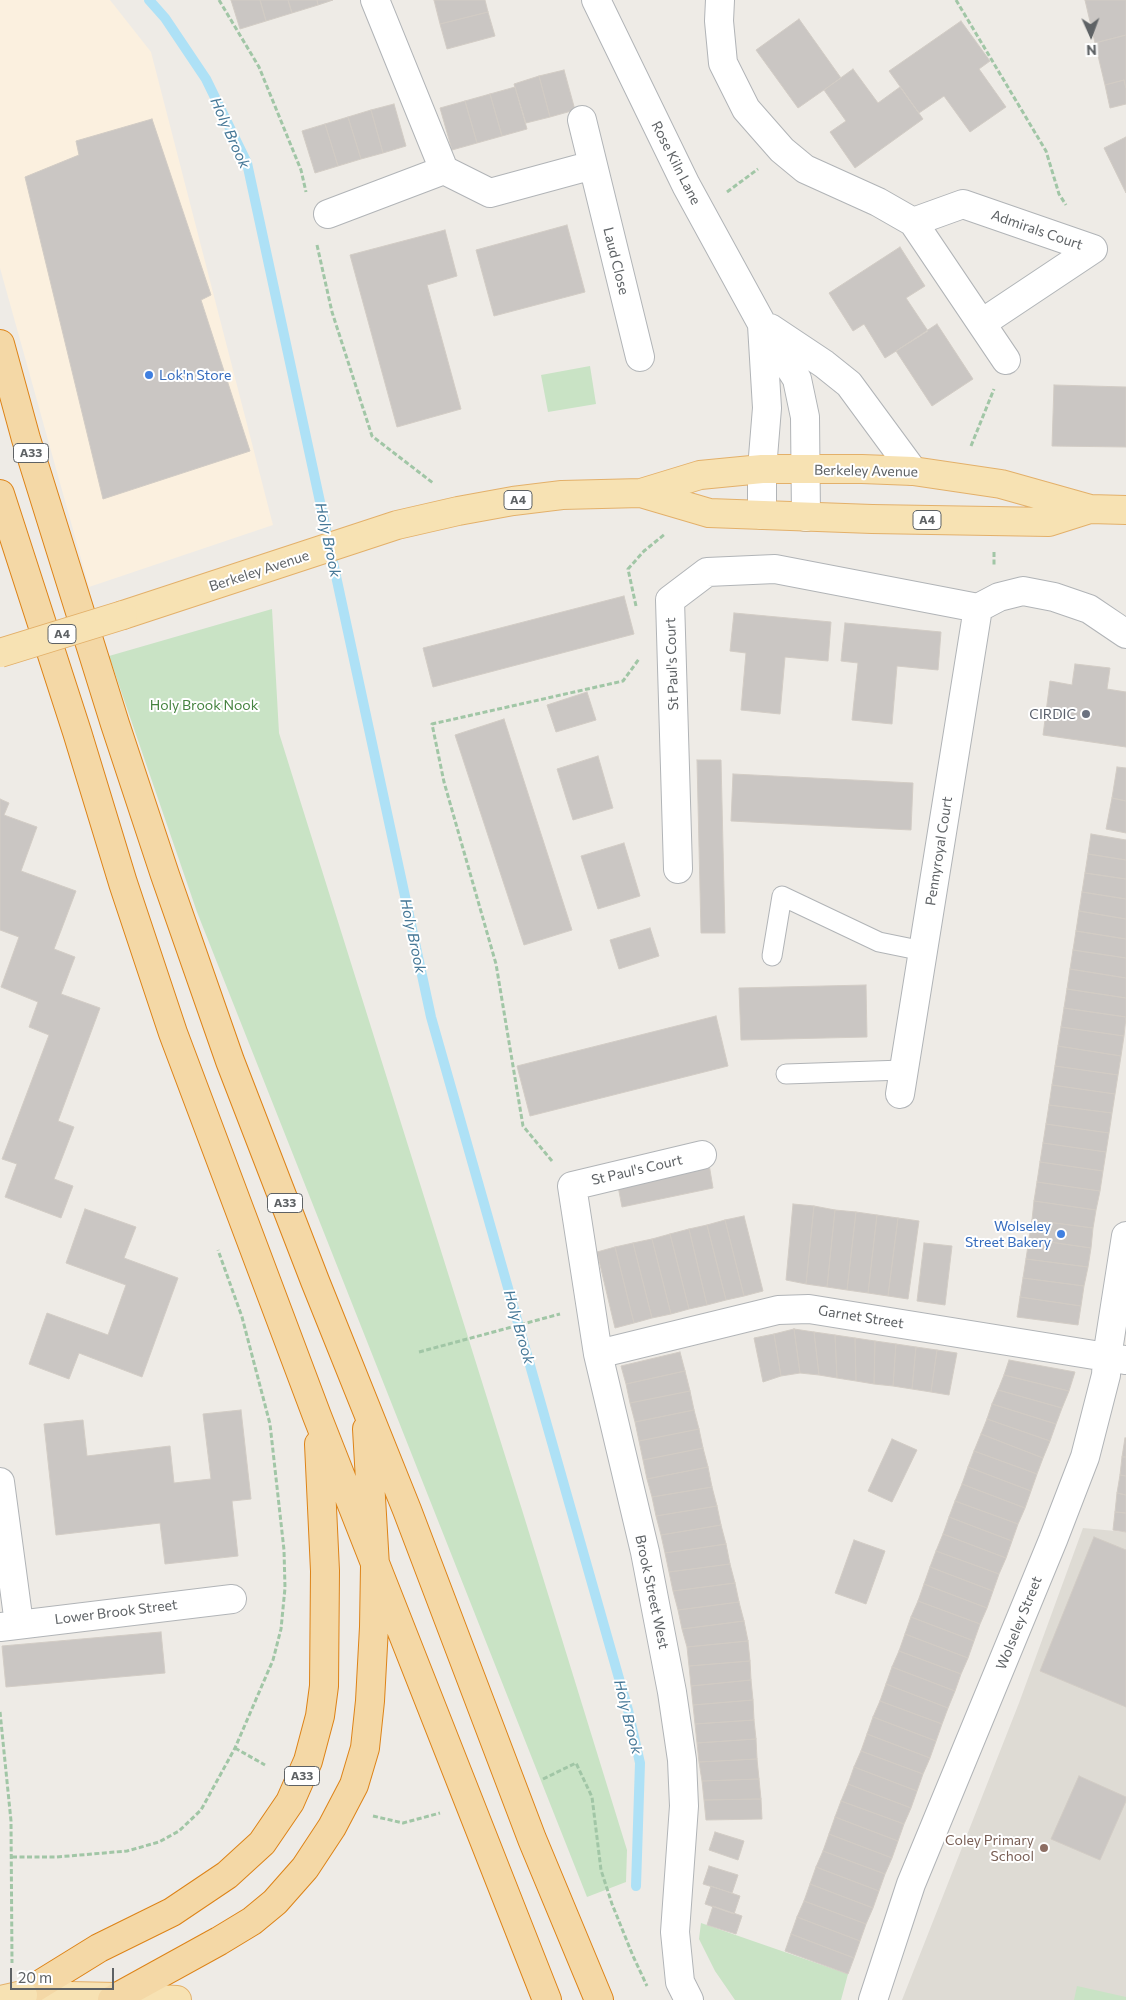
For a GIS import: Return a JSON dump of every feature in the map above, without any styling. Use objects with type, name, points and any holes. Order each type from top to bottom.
[{"type":"highway","name":"A33","points":[[0,344],[26,439],[165,875],[230,1061],[532,1839],[599,2000]]},
{"type":"highway","name":"A33","points":[[0,494],[162,1001],[317,1416],[547,2000]]},
{"type":"highway","name":"A33","points":[[115,1998],[252,1921],[275,1902],[305,1868],[332,1827],[354,1785],[365,1748],[374,1627],[375,1566],[365,1405]]},
{"type":"highway","name":"A33","points":[[12,1998],[100,1948],[172,1912],[228,1875],[262,1843],[290,1802],[308,1762],[320,1716],[324,1686],[325,1571],[317,1416]]},
{"type":"main road","name":"Berkeley Avenue","points":[[0,653],[276,566],[397,525],[513,500],[562,495],[641,493],[700,476],[762,469],[912,471],[1001,484],[1090,509],[1126,510]]},
{"type":"main road","name":"Berkeley Avenue","points":[[641,493],[710,513],[806,517],[1049,522],[1090,509]]},
{"type":"main road","points":[[12,1998],[177,2000]]},
{"type":"street","points":[[375,0],[444,170],[490,193],[593,165]]},
{"type":"street","name":"Rose Kiln Lane","points":[[596,0],[686,184],[762,324],[797,379],[805,417],[806,517]]},
{"type":"street","points":[[720,0],[719,21],[723,63],[746,109],[782,150],[805,169],[878,202],[913,222],[1006,360]]},
{"type":"street","name":"Laud Close","points":[[582,120],[640,357]]},
{"type":"street","points":[[328,214],[444,170]]},
{"type":"street","name":"Admirals Court","points":[[913,222],[963,204],[1093,249]]},
{"type":"street","name":"Admirals Court","points":[[982,323],[1093,249]]},
{"type":"street","points":[[762,324],[824,364],[849,384],[912,471]]},
{"type":"street","name":"Rose Kiln Lane","points":[[762,324],[767,408],[762,469],[762,515]]},
{"type":"street","name":"St Paul's Court","points":[[678,869],[670,600],[708,572],[774,569],[978,608]]},
{"type":"street","points":[[978,608],[998,597],[1023,591],[1030,592],[1054,597],[1089,609],[1126,634]]},
{"type":"street","name":"Pennyroyal Court","points":[[902,1082],[978,608]]},
{"type":"street","name":"St Paul's Court","points":[[572,1186],[702,1155]]},
{"type":"street","name":"Brook Street West","points":[[572,1186],[598,1354],[644,1552],[672,1692],[682,1760],[684,1806],[675,1932],[680,1982],[689,2000]]},
{"type":"street","name":"Wolseley Street","points":[[874,2000],[912,1884],[1085,1458],[1106,1376],[1116,1359],[1126,1236]]},
{"type":"street","name":"Garnet Street","points":[[598,1354],[778,1310],[809,1309],[1116,1359]]},
{"type":"street","points":[[0,1482],[9,1625]]},
{"type":"street","name":"Lower Brook Street","points":[[9,1625],[232,1599]]},
{"type":"lane","points":[[772,956],[782,896],[879,942],[923,951]]},
{"type":"lane","points":[[786,1074],[902,1082]]},
{"type":"path","points":[[956,0],[1046,150],[1059,194],[1093,249]]},
{"type":"path","points":[[725,194],[782,150]]},
{"type":"path","points":[[971,446],[1006,360]]},
{"type":"path","points":[[372,436],[434,483]]},
{"type":"path","points":[[638,614],[628,569],[644,550],[671,529]]},
{"type":"path","points":[[572,1186],[523,1126],[496,964],[444,782],[432,724],[623,681],[640,657]]},
{"type":"path","points":[[12,1857],[101,1854],[127,1851],[159,1842],[179,1831],[200,1810],[235,1748],[272,1660],[281,1630],[285,1588],[284,1550],[270,1424],[242,1317],[216,1246]]},
{"type":"path","points":[[419,1352],[567,1312]]},
{"type":"path","points":[[0,1712],[12,1857],[12,1938]]},
{"type":"path","points":[[235,1748],[265,1765]]},
{"type":"path","points":[[543,1779],[576,1762],[592,1797],[601,1870],[632,1956],[649,1991]]},
{"type":"path","points":[[368,1814],[403,1823],[445,1812]]},
{"type":"shaded area","points":[[0,0],[110,0],[151,52],[273,525],[89,587],[0,268]]},
{"type":"shaded area","name":"Coley Primary School","points":[[1083,1528],[1126,1532],[1126,2000],[902,2000],[1019,1703]]},
{"type":"green space","points":[[590,366],[596,404],[548,412],[541,375]]},
{"type":"green space","name":"Holy Brook Nook","points":[[272,609],[279,733],[627,1850],[626,1882],[587,1897],[197,912],[109,656]]},
{"type":"green space","points":[[701,1923],[848,1974],[841,2000],[735,2000],[715,1971],[699,1939]]},
{"type":"green space","points":[[1077,1986],[1126,1997],[1126,2000],[1074,2000]]},
{"type":"building","points":[[231,0],[260,0],[266,21],[240,29]]},
{"type":"building","points":[[260,0],[288,0],[292,13],[266,21]]},
{"type":"building","points":[[288,0],[317,0],[318,5],[292,13]]},
{"type":"building","points":[[317,0],[333,0],[318,5]]},
{"type":"building","points":[[434,0],[485,0],[488,12],[440,24]]},
{"type":"building","points":[[1085,0],[1126,0],[1126,35],[1095,43]]},
{"type":"building","points":[[488,12],[495,36],[447,49],[440,24]]},
{"type":"building","points":[[799,19],[841,78],[798,108],[756,50]]},
{"type":"building","points":[[961,21],[990,61],[979,69],[1006,107],[970,132],[944,96],[919,113],[889,71]]},
{"type":"building","points":[[1126,35],[1126,88],[1124,80],[1105,85],[1095,43]]},
{"type":"building","points":[[853,69],[878,103],[900,87],[923,119],[855,168],[830,132],[846,121],[824,90]]},
{"type":"building","points":[[564,70],[575,110],[550,117],[539,76]]},
{"type":"building","points":[[539,76],[550,117],[526,123],[514,84]]},
{"type":"building","points":[[1124,80],[1126,104],[1110,108],[1105,85]]},
{"type":"building","points":[[515,87],[527,129],[502,136],[490,94]]},
{"type":"building","points":[[490,94],[502,136],[477,143],[465,101]]},
{"type":"building","points":[[465,101],[477,143],[452,150],[440,108]]},
{"type":"building","points":[[394,104],[406,146],[383,153],[371,110]]},
{"type":"building","points":[[371,110],[383,153],[361,159],[348,117]]},
{"type":"building","points":[[348,117],[361,159],[338,166],[325,124]]},
{"type":"building","name":"Lok'n Store","points":[[152,119],[211,295],[201,300],[250,451],[103,499],[25,177],[79,155],[76,141]]},
{"type":"building","points":[[325,124],[338,166],[315,173],[302,131]]},
{"type":"building","points":[[1126,137],[1126,193],[1104,148]]},
{"type":"building","points":[[567,225],[585,292],[494,316],[476,250]]},
{"type":"building","points":[[445,230],[457,276],[427,285],[461,409],[397,427],[350,255]]},
{"type":"building","points":[[900,247],[925,286],[906,298],[928,331],[885,358],[864,324],[853,331],[829,293]]},
{"type":"building","points":[[937,324],[973,379],[932,406],[896,351]]},
{"type":"building","points":[[1054,385],[1126,387],[1126,447],[1052,446]]},
{"type":"building","points":[[624,596],[634,634],[433,687],[423,648]]},
{"type":"building","points":[[734,613],[831,622],[828,661],[785,657],[780,714],[741,710],[746,653],[730,651]]},
{"type":"building","points":[[845,623],[941,632],[938,670],[897,666],[892,724],[852,720],[858,663],[841,661]]},
{"type":"building","name":"CIRDIC","points":[[1075,664],[1110,668],[1107,689],[1126,692],[1126,747],[1043,735],[1050,681],[1072,685]]},
{"type":"building","points":[[587,692],[596,720],[556,732],[547,705]]},
{"type":"building","points":[[504,719],[572,930],[524,945],[455,735]]},
{"type":"building","points":[[598,756],[613,808],[573,820],[557,769]]},
{"type":"building","points":[[697,760],[721,760],[725,933],[701,933]]},
{"type":"building","points":[[1117,767],[1126,768],[1126,801],[1112,798]]},
{"type":"building","points":[[733,774],[913,783],[911,830],[731,821]]},
{"type":"building","points":[[1112,798],[1126,801],[1126,833],[1106,829]]},
{"type":"building","points":[[0,799],[9,803],[4,815],[37,827],[21,871],[76,891],[54,949],[75,957],[61,994],[100,1008],[58,1121],[74,1127],[54,1179],[73,1186],[61,1218],[5,1197],[17,1164],[2,1159],[49,1035],[29,1027],[38,1002],[1,987],[19,937],[0,930]]},
{"type":"building","points":[[1091,834],[1126,840],[1126,860],[1088,854]]},
{"type":"building","points":[[624,843],[640,896],[598,909],[581,856]]},
{"type":"building","points":[[1088,854],[1126,860],[1126,879],[1085,873]]},
{"type":"building","points":[[1085,873],[1126,879],[1126,899],[1082,892]]},
{"type":"building","points":[[1082,892],[1126,899],[1126,919],[1079,911]]},
{"type":"building","points":[[1079,911],[1126,919],[1126,939],[1076,931]]},
{"type":"building","points":[[650,928],[659,956],[619,969],[610,940]]},
{"type":"building","points":[[1076,931],[1126,939],[1126,958],[1073,950]]},
{"type":"building","points":[[1073,950],[1126,958],[1126,978],[1070,969]]},
{"type":"building","points":[[1070,969],[1126,978],[1126,998],[1067,989]]},
{"type":"building","points":[[866,985],[867,1037],[741,1040],[739,988]]},
{"type":"building","points":[[1067,989],[1126,998],[1126,1017],[1064,1008]]},
{"type":"building","points":[[1064,1008],[1126,1017],[1124,1036],[1061,1027]]},
{"type":"building","points":[[716,1016],[728,1066],[530,1116],[517,1066]]},
{"type":"building","points":[[1061,1027],[1124,1036],[1121,1056],[1058,1046]]},
{"type":"building","points":[[1058,1046],[1121,1056],[1118,1075],[1055,1066]]},
{"type":"building","points":[[1055,1066],[1118,1075],[1115,1094],[1052,1085]]},
{"type":"building","points":[[1052,1085],[1115,1094],[1112,1113],[1049,1105]]},
{"type":"building","points":[[1049,1105],[1112,1113],[1109,1133],[1046,1124]]},
{"type":"building","points":[[1046,1124],[1109,1133],[1106,1152],[1043,1143]]},
{"type":"building","points":[[1043,1143],[1106,1152],[1103,1171],[1040,1162]]},
{"type":"building","points":[[1040,1162],[1103,1171],[1100,1191],[1037,1182]]},
{"type":"building","points":[[709,1164],[713,1188],[622,1207],[617,1181]]},
{"type":"building","points":[[1037,1182],[1100,1191],[1096,1210],[1034,1201]]},
{"type":"building","points":[[1034,1201],[1096,1210],[1093,1228],[1032,1220]]},
{"type":"building","points":[[793,1204],[814,1206],[806,1284],[786,1280]]},
{"type":"building","points":[[814,1206],[835,1210],[827,1287],[806,1284]]},
{"type":"building","points":[[85,1209],[136,1227],[124,1258],[178,1278],[142,1377],[79,1353],[69,1379],[29,1364],[47,1313],[108,1335],[126,1285],[66,1263]]},
{"type":"building","points":[[835,1210],[856,1212],[847,1290],[827,1287]]},
{"type":"building","points":[[856,1212],[877,1215],[868,1293],[847,1290]]},
{"type":"building","points":[[877,1215],[898,1218],[888,1296],[868,1293]]},
{"type":"building","points":[[744,1216],[763,1291],[744,1296],[725,1220]]},
{"type":"building","points":[[898,1218],[919,1221],[908,1299],[888,1296]]},
{"type":"building","points":[[725,1220],[744,1296],[726,1300],[707,1225]]},
{"type":"building","name":"Wolseley Street Bakery","points":[[1032,1220],[1093,1228],[1091,1248],[1029,1239]]},
{"type":"building","points":[[707,1225],[726,1300],[707,1305],[689,1229]]},
{"type":"building","points":[[689,1229],[707,1305],[689,1309],[670,1234]]},
{"type":"building","points":[[670,1234],[689,1309],[671,1314],[652,1239]]},
{"type":"building","points":[[652,1239],[671,1314],[652,1318],[633,1243]]},
{"type":"building","points":[[1029,1239],[1091,1248],[1088,1267],[1026,1259]]},
{"type":"building","points":[[633,1243],[652,1318],[634,1323],[615,1247]]},
{"type":"building","points":[[924,1243],[952,1246],[945,1305],[917,1301]]},
{"type":"building","points":[[615,1247],[634,1323],[615,1328],[597,1252]]},
{"type":"building","points":[[1026,1259],[1088,1267],[1084,1286],[1023,1278]]},
{"type":"building","points":[[1023,1278],[1084,1286],[1081,1306],[1020,1297]]},
{"type":"building","points":[[1020,1297],[1081,1306],[1078,1325],[1017,1317]]},
{"type":"building","points":[[794,1329],[814,1332],[819,1375],[800,1373]]},
{"type":"building","points":[[794,1329],[800,1373],[781,1376],[774,1334]]},
{"type":"building","points":[[814,1332],[835,1335],[837,1378],[819,1375]]},
{"type":"building","points":[[774,1334],[781,1376],[763,1382],[754,1338]]},
{"type":"building","points":[[835,1335],[855,1338],[856,1381],[837,1378]]},
{"type":"building","points":[[855,1338],[875,1341],[874,1384],[856,1381]]},
{"type":"building","points":[[875,1341],[896,1344],[893,1386],[874,1384]]},
{"type":"building","points":[[896,1344],[916,1347],[912,1389],[893,1386]]},
{"type":"building","points":[[916,1347],[937,1350],[931,1392],[912,1389]]},
{"type":"building","points":[[937,1350],[957,1353],[949,1395],[931,1392]]},
{"type":"building","points":[[680,1352],[685,1371],[626,1384],[621,1366]]},
{"type":"building","points":[[1009,1360],[1075,1372],[1069,1391],[1004,1375]]},
{"type":"building","points":[[685,1371],[690,1391],[630,1403],[626,1384]]},
{"type":"building","points":[[1004,1375],[1069,1391],[1062,1408],[998,1390]]},
{"type":"building","points":[[998,1390],[1062,1408],[1056,1424],[992,1404]]},
{"type":"building","points":[[690,1391],[694,1410],[635,1422],[630,1403]]},
{"type":"building","points":[[992,1404],[1056,1424],[1050,1441],[987,1419]]},
{"type":"building","points":[[241,1410],[251,1499],[232,1501],[238,1556],[165,1564],[160,1523],[56,1535],[44,1424],[83,1420],[87,1456],[170,1446],[174,1483],[211,1479],[203,1414]]},
{"type":"building","points":[[694,1410],[699,1429],[639,1441],[635,1422]]},
{"type":"building","points":[[987,1419],[1050,1441],[1043,1458],[981,1434]]},
{"type":"building","points":[[699,1429],[703,1448],[643,1460],[639,1441]]},
{"type":"building","points":[[981,1434],[1043,1458],[1037,1474],[974,1451]]},
{"type":"building","points":[[1125,1438],[1126,1457],[1122,1457]]},
{"type":"building","points":[[892,1439],[917,1450],[892,1502],[868,1491]]},
{"type":"building","points":[[703,1448],[708,1467],[647,1479],[643,1460]]},
{"type":"building","points":[[974,1451],[1037,1474],[1031,1491],[968,1467]]},
{"type":"building","points":[[1122,1457],[1126,1457],[1126,1476],[1120,1475]]},
{"type":"building","points":[[708,1467],[712,1487],[652,1497],[647,1479]]},
{"type":"building","points":[[968,1467],[1031,1491],[1025,1508],[962,1484]]},
{"type":"building","points":[[1120,1475],[1126,1476],[1126,1495],[1117,1493]]},
{"type":"building","points":[[962,1484],[1025,1508],[1018,1524],[955,1501]]},
{"type":"building","points":[[712,1487],[717,1506],[656,1516],[652,1497]]},
{"type":"building","points":[[1117,1493],[1126,1495],[1126,1513],[1115,1512]]},
{"type":"building","points":[[955,1501],[1018,1524],[1012,1541],[949,1517]]},
{"type":"building","points":[[717,1506],[721,1525],[661,1535],[656,1516]]},
{"type":"building","points":[[1115,1512],[1126,1513],[1126,1532],[1113,1530]]},
{"type":"building","points":[[949,1517],[1012,1541],[1006,1558],[943,1534]]},
{"type":"building","points":[[721,1525],[726,1544],[665,1553],[661,1535]]},
{"type":"building","points":[[943,1534],[1006,1558],[999,1574],[936,1551]]},
{"type":"building","points":[[1094,1537],[1126,1550],[1126,1707],[1040,1671]]},
{"type":"building","points":[[854,1540],[885,1551],[866,1604],[835,1593]]},
{"type":"building","points":[[726,1544],[730,1564],[669,1572],[665,1553]]},
{"type":"building","points":[[936,1551],[999,1574],[993,1591],[930,1567]]},
{"type":"building","points":[[730,1564],[735,1583],[673,1591],[669,1572]]},
{"type":"building","points":[[930,1567],[993,1591],[987,1608],[924,1584]]},
{"type":"building","points":[[735,1583],[739,1602],[678,1610],[673,1591]]},
{"type":"building","points":[[924,1584],[987,1608],[980,1624],[918,1601]]},
{"type":"building","points":[[918,1601],[980,1624],[974,1641],[911,1617]]},
{"type":"building","points":[[739,1602],[744,1621],[682,1629],[678,1610]]},
{"type":"building","points":[[911,1617],[974,1641],[968,1658],[905,1634]]},
{"type":"building","points":[[744,1621],[748,1641],[687,1647],[682,1629]]},
{"type":"building","points":[[161,1632],[165,1673],[6,1687],[2,1646]]},
{"type":"building","points":[[905,1634],[968,1658],[961,1674],[899,1651]]},
{"type":"building","points":[[748,1641],[750,1661],[689,1666],[687,1647]]},
{"type":"building","points":[[899,1651],[961,1674],[955,1691],[892,1667]]},
{"type":"building","points":[[750,1661],[751,1680],[691,1686],[689,1666]]},
{"type":"building","points":[[892,1667],[955,1691],[948,1708],[886,1684]]},
{"type":"building","points":[[751,1680],[753,1700],[693,1705],[691,1686]]},
{"type":"building","points":[[886,1684],[948,1708],[942,1724],[880,1701]]},
{"type":"building","points":[[753,1700],[754,1720],[695,1724],[693,1705]]},
{"type":"building","points":[[880,1701],[942,1724],[936,1741],[873,1717]]},
{"type":"building","points":[[873,1717],[936,1741],[930,1758],[867,1734]]},
{"type":"building","points":[[754,1720],[756,1739],[697,1743],[695,1724]]},
{"type":"building","points":[[867,1734],[930,1758],[923,1774],[861,1751]]},
{"type":"building","points":[[756,1739],[757,1759],[699,1762],[697,1743]]},
{"type":"building","points":[[861,1751],[923,1774],[917,1791],[854,1767]]},
{"type":"building","points":[[757,1759],[759,1779],[702,1781],[699,1762]]},
{"type":"building","points":[[854,1767],[917,1791],[911,1808],[848,1784]]},
{"type":"building","points":[[1079,1776],[1126,1797],[1126,1801],[1100,1860],[1051,1839]]},
{"type":"building","points":[[759,1779],[761,1799],[704,1800],[702,1781]]},
{"type":"building","points":[[848,1784],[911,1808],[904,1824],[841,1801]]},
{"type":"building","points":[[761,1799],[762,1819],[706,1820],[704,1800]]},
{"type":"building","points":[[841,1801],[904,1824],[898,1841],[835,1817]]},
{"type":"building","points":[[835,1817],[898,1841],[892,1858],[829,1834]]},
{"type":"building","points":[[715,1832],[744,1841],[738,1860],[709,1850]]},
{"type":"building","points":[[829,1834],[892,1858],[885,1874],[823,1851]]},
{"type":"building","points":[[823,1851],[885,1874],[879,1891],[816,1867]]},
{"type":"building","points":[[709,1866],[738,1875],[732,1893],[703,1884]]},
{"type":"building","points":[[816,1867],[879,1891],[873,1908],[810,1884]]},
{"type":"building","points":[[810,1884],[873,1908],[866,1924],[804,1901]]},
{"type":"building","points":[[711,1886],[740,1896],[734,1914],[705,1904]]},
{"type":"building","points":[[804,1901],[866,1924],[860,1941],[797,1917]]},
{"type":"building","points":[[713,1906],[742,1916],[736,1934],[707,1925]]},
{"type":"building","points":[[797,1917],[860,1941],[854,1958],[791,1934]]},
{"type":"building","points":[[791,1934],[854,1958],[848,1974],[785,1951]]},
{"type":"waterway","name":"Holy Brook","points":[[149,0],[165,18],[206,79],[247,163],[431,1017],[628,1710],[640,1763],[636,1886]]},
{"type":"place","name":"Lok'n Store","points":[[149,375]]},
{"type":"place","name":"CIRDIC","points":[[1086,714]]},
{"type":"place","name":"Wolseley Street Bakery","points":[[1061,1234]]},
{"type":"place","name":"Coley Primary School","points":[[1044,1848]]}]
